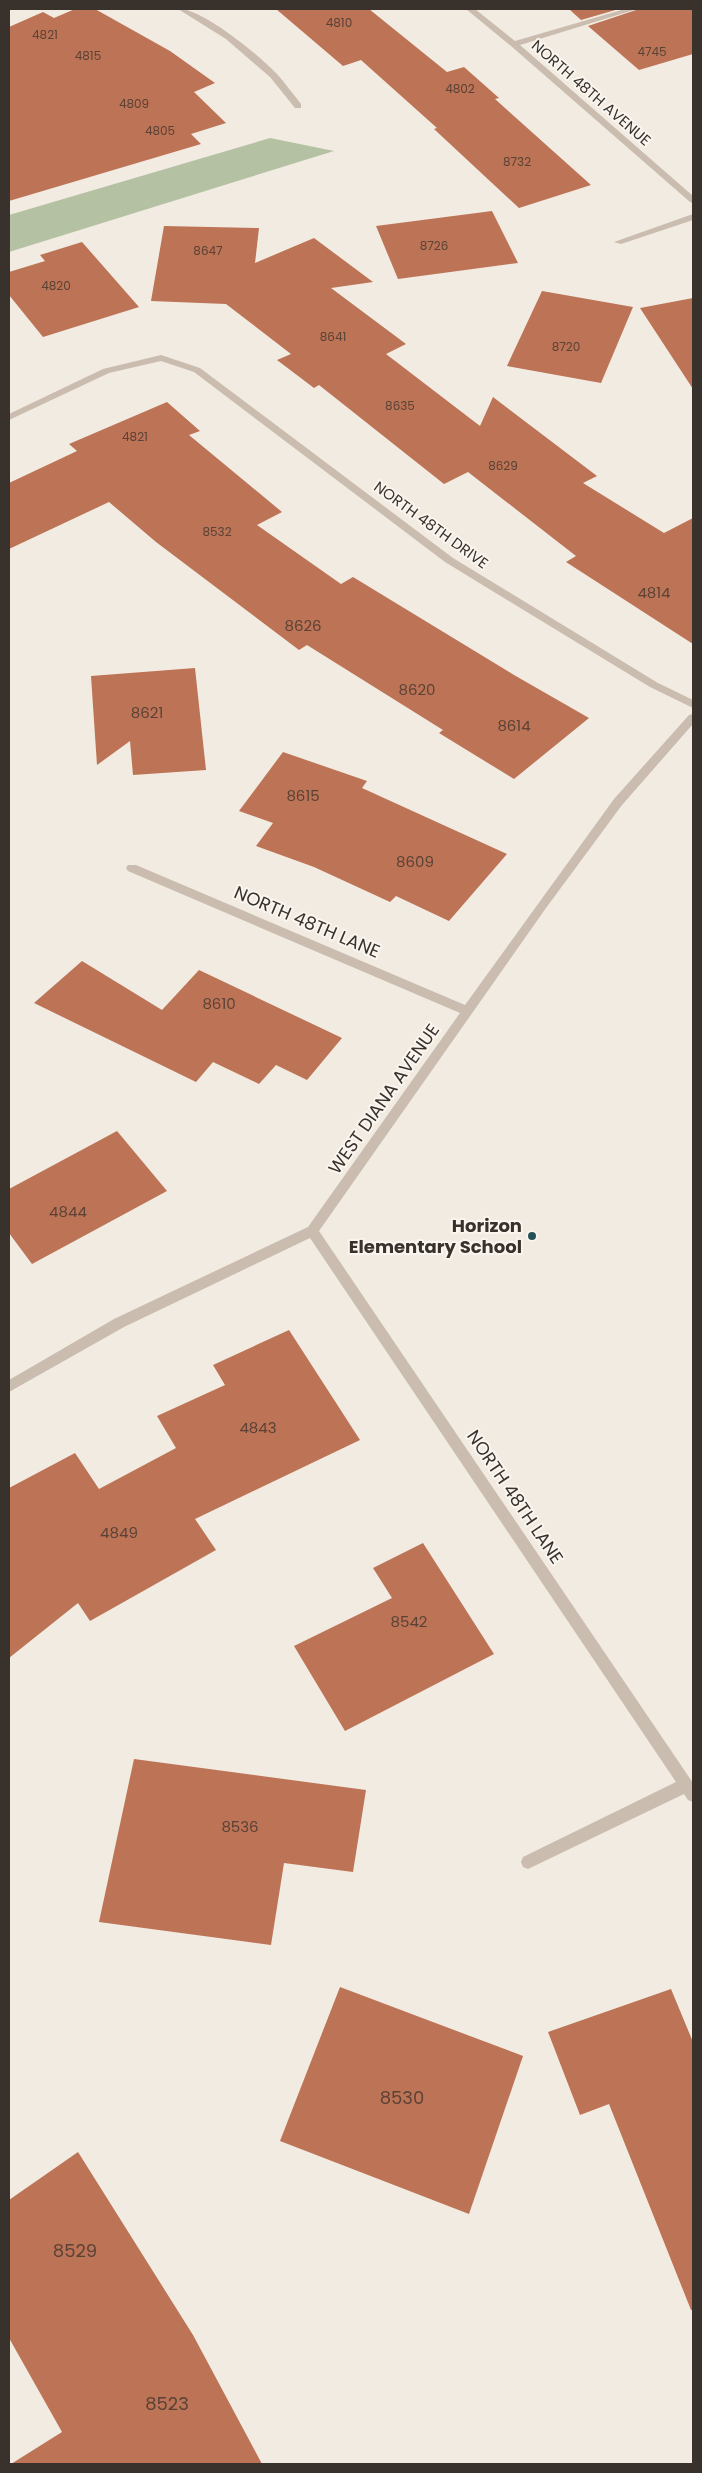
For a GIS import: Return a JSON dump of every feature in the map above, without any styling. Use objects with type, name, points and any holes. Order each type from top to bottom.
[{"type":"street","points":[[182,9],[229,37],[273,75],[298,106]]},
{"type":"street","name":"NORTH 48TH AVENUE","points":[[470,9],[514,44],[693,200]]},
{"type":"street","points":[[514,44],[633,9]]},
{"type":"street","points":[[618,242],[693,217]]},
{"type":"street","name":"NORTH 48TH DRIVE","points":[[9,417],[106,371],[161,358],[197,370],[449,560],[654,685],[693,704]]},
{"type":"street","name":"WEST DIANA AVENUE","points":[[9,1386],[119,1323],[312,1231],[467,1011],[618,802],[693,718]]},
{"type":"street","name":"NORTH 48TH LANE","points":[[132,868],[467,1011]]},
{"type":"street","name":"NORTH 48TH LANE","points":[[312,1231],[690,1790],[528,1862]]},
{"type":"green space","points":[[270,138],[334,151],[9,252],[9,215]]},
{"type":"building","points":[[75,9],[95,9],[170,51],[215,83],[194,92],[226,123],[191,134],[201,144],[9,201],[9,27],[43,12],[54,18]]},
{"type":"building","points":[[276,9],[369,9],[447,72],[464,67],[499,98],[495,99],[591,185],[519,208],[434,129],[437,128],[361,60],[343,66]]},
{"type":"building","points":[[569,9],[619,9],[581,20]]},
{"type":"building","points":[[639,9],[693,9],[693,54],[639,70],[588,26]]},
{"type":"building","points":[[492,211],[518,263],[398,279],[376,226]]},
{"type":"building","points":[[164,226],[259,228],[255,263],[314,238],[373,282],[331,288],[406,344],[386,354],[480,426],[493,397],[597,476],[583,483],[664,533],[693,518],[693,644],[566,562],[576,556],[468,472],[444,484],[319,385],[314,388],[277,360],[291,354],[226,304],[151,301]]},
{"type":"building","points":[[82,242],[139,307],[43,337],[9,295],[9,272],[45,261],[40,255]]},
{"type":"building","points":[[542,291],[633,307],[601,383],[507,366]]},
{"type":"building","points":[[693,298],[693,389],[640,308]]},
{"type":"building","points":[[167,402],[200,431],[189,435],[282,512],[257,525],[341,584],[353,577],[514,675],[589,718],[514,779],[439,733],[443,730],[307,645],[299,650],[156,542],[109,502],[9,549],[9,483],[77,451],[69,444]]},
{"type":"building","points":[[195,668],[206,770],[133,775],[130,741],[97,765],[91,676]]},
{"type":"building","points":[[283,752],[367,781],[362,788],[507,854],[449,921],[396,896],[390,902],[314,867],[256,846],[273,823],[239,811]]},
{"type":"building","points":[[82,961],[162,1010],[199,970],[342,1038],[307,1080],[276,1065],[259,1084],[213,1062],[196,1082],[34,1003]]},
{"type":"building","points":[[117,1131],[167,1191],[32,1264],[9,1233],[9,1189]]},
{"type":"building","points":[[289,1330],[360,1440],[195,1519],[216,1550],[90,1621],[78,1603],[9,1658],[9,1488],[75,1453],[99,1489],[176,1448],[157,1416],[225,1385],[213,1365]]},
{"type":"building","points":[[423,1543],[494,1654],[345,1731],[294,1646],[392,1598],[373,1568]]},
{"type":"building","points":[[134,1759],[366,1790],[353,1872],[284,1863],[271,1945],[99,1922]]},
{"type":"building","points":[[340,1987],[523,2056],[469,2214],[280,2141]]},
{"type":"building","points":[[671,1989],[693,2042],[693,2310],[691,2310],[609,2104],[580,2115],[548,2032]]},
{"type":"building","points":[[78,2152],[193,2335],[262,2464],[11,2464],[62,2432],[9,2338],[9,2200]]},
{"type":"place","name":"Horizon Elementary School","points":[[532,1236]]}]
